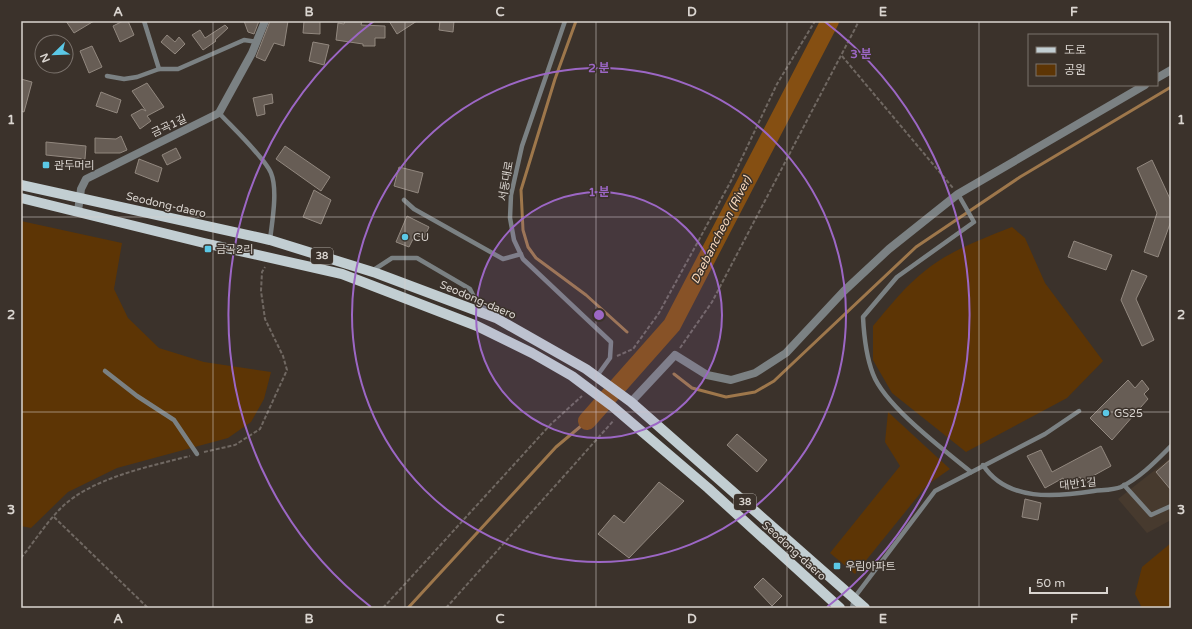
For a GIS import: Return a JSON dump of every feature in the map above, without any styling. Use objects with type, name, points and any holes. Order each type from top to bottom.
[{"type":"main road","name":"Seodong-daero","points":[[21,185],[270,240],[371,271],[496,318],[586,369],[627,400],[853,603],[865,608]]},
{"type":"main road","name":"Seodong-daero","points":[[21,198],[204,243],[342,274],[477,326],[532,353],[592,391],[612,406],[708,488],[840,608]]},
{"type":"street","points":[[219,113],[257,42],[265,21]]},
{"type":"street","points":[[1158,77],[1171,70]]},
{"type":"street","points":[[627,400],[675,355],[707,375],[731,380],[755,373],[786,353],[844,291],[889,249],[958,194],[1143,86]]},
{"type":"street","name":"금곡1길","points":[[78,211],[81,198],[81,189],[86,179],[219,113]]},
{"type":"lane","points":[[144,21],[159,69]]},
{"type":"lane","name":"서동대로","points":[[563,22],[522,146],[511,195],[510,218],[514,240],[523,259],[611,342],[610,358]]},
{"type":"lane","points":[[107,76],[124,79],[137,77],[159,69],[178,69],[244,40],[257,42]]},
{"type":"lane","points":[[219,113],[257,154],[271,173],[275,204],[270,240]]},
{"type":"lane","points":[[958,194],[974,222],[897,277],[863,317],[865,347],[873,376],[886,396],[931,440],[971,472]]},
{"type":"lane","points":[[404,200],[414,209],[503,259],[521,254]]},
{"type":"lane","points":[[371,271],[392,258],[417,258],[470,289],[476,301],[496,318]]},
{"type":"lane","points":[[599,379],[610,358]]},
{"type":"lane","points":[[105,371],[137,396],[174,420],[197,454]]},
{"type":"lane","points":[[853,603],[936,491],[982,465],[1045,434],[1079,411]]},
{"type":"lane","name":"대반1길","points":[[982,465],[990,476],[1013,490],[1041,496],[1076,494],[1120,487],[1124,485],[1144,472],[1171,446]]},
{"type":"lane","points":[[1124,485],[1151,515],[1171,506]]},
{"type":"path","points":[[610,358],[633,349],[659,313],[731,181],[777,84],[815,21]]},
{"type":"path","points":[[675,355],[712,302],[859,21]]},
{"type":"path","points":[[842,56],[958,194]]},
{"type":"path","points":[[383,608],[551,424],[592,391]]},
{"type":"path","points":[[446,608],[620,413]]},
{"type":"path","points":[[54,517],[148,608]]},
{"type":"shaded area","points":[[1169,459],[1171,461],[1171,520],[1147,533],[1118,499]]},
{"type":"green space","points":[[21,221],[122,243],[114,289],[128,318],[159,348],[204,362],[271,372],[264,399],[251,422],[228,438],[117,468],[68,492],[31,528],[21,526]]},
{"type":"green space","points":[[1012,227],[1025,238],[1045,283],[1103,361],[1067,398],[966,452],[892,393],[873,360],[873,326],[905,289],[936,263],[967,246]]},
{"type":"green space","points":[[888,412],[950,469],[927,485],[855,574],[830,553],[900,466],[885,442]]},
{"type":"green space","points":[[1171,543],[1171,608],[1142,608],[1135,594],[1142,567]]},
{"type":"building","points":[[66,21],[94,21],[74,33]]},
{"type":"building","points":[[123,21],[128,21],[134,35],[120,42],[113,26]]},
{"type":"building","points":[[244,21],[259,21],[254,34],[248,32]]},
{"type":"building","points":[[270,21],[288,21],[284,46],[274,43],[265,61],[256,57]]},
{"type":"building","points":[[304,21],[320,21],[320,34],[303,33]]},
{"type":"building","points":[[345,21],[362,21],[361,25],[385,26],[385,38],[375,38],[375,46],[363,46],[363,44],[336,40],[338,23],[344,24]]},
{"type":"building","points":[[389,21],[417,21],[397,34]]},
{"type":"building","points":[[440,21],[454,21],[453,32],[439,30]]},
{"type":"building","points":[[225,25],[228,28],[215,40],[216,41],[203,50],[192,35],[200,30],[205,38]]},
{"type":"building","points":[[167,35],[175,42],[179,37],[185,44],[175,54],[161,42]]},
{"type":"building","points":[[313,42],[329,45],[324,65],[309,61]]},
{"type":"building","points":[[92,46],[102,67],[89,73],[80,51]]},
{"type":"building","points":[[21,79],[32,82],[24,112],[21,111]]},
{"type":"building","points":[[147,83],[164,107],[147,116],[151,121],[140,129],[131,115],[142,109],[146,111],[132,91]]},
{"type":"building","points":[[101,92],[121,100],[117,113],[96,106]]},
{"type":"building","points":[[272,94],[273,103],[264,105],[265,114],[257,116],[253,98]]},
{"type":"building","points":[[121,136],[127,150],[120,153],[95,153],[95,138],[116,139]]},
{"type":"building","points":[[46,142],[86,146],[85,159],[46,155]]},
{"type":"building","points":[[285,146],[330,177],[321,191],[276,159]]},
{"type":"building","points":[[176,148],[181,158],[167,165],[162,155]]},
{"type":"building","points":[[139,159],[162,168],[158,182],[135,173]]},
{"type":"building","points":[[1152,160],[1171,201],[1171,221],[1158,257],[1144,252],[1157,213],[1137,168]]},
{"type":"building","points":[[399,167],[423,173],[418,193],[394,186]]},
{"type":"building","points":[[314,190],[331,200],[321,224],[303,217]]},
{"type":"building","points":[[407,216],[429,227],[424,238],[415,235],[409,247],[396,242]]},
{"type":"building","points":[[1074,241],[1112,255],[1106,270],[1068,257]]},
{"type":"building","points":[[1132,270],[1147,276],[1136,299],[1154,340],[1142,346],[1121,300]]},
{"type":"building","points":[[1128,380],[1135,388],[1142,380],[1149,389],[1144,394],[1148,399],[1112,440],[1090,418]]},
{"type":"building","points":[[737,434],[767,460],[757,472],[727,445]]},
{"type":"building","points":[[1101,446],[1111,466],[1082,482],[1080,477],[1067,484],[1063,478],[1045,488],[1027,456],[1041,450],[1052,472]]},
{"type":"building","points":[[1171,459],[1171,490],[1156,472]]},
{"type":"building","points":[[659,482],[684,501],[629,558],[598,534],[614,515],[624,523]]},
{"type":"building","points":[[1025,499],[1041,503],[1038,520],[1022,517]]},
{"type":"building","points":[[763,578],[782,596],[772,606],[754,587]]},
{"type":"waterway","points":[[576,21],[555,79],[521,190],[523,230],[528,247],[536,258],[586,295],[627,332]]},
{"type":"waterway","name":"Daebancheon (River)","points":[[587,421],[672,325],[830,21]]},
{"type":"waterway","points":[[674,374],[692,388],[726,397],[755,392],[774,381],[916,247],[1020,177],[1171,87]]},
{"type":"waterway","points":[[408,608],[556,447],[587,421]]},
{"type":"place","name":"관두머리","points":[[46,165]]},
{"type":"place","name":"CU","points":[[405,237]]},
{"type":"place","name":"금곡2리","points":[[208,249]]},
{"type":"place","name":"GS25","points":[[1106,413]]},
{"type":"place","name":"우림아파트","points":[[837,566]]}]
